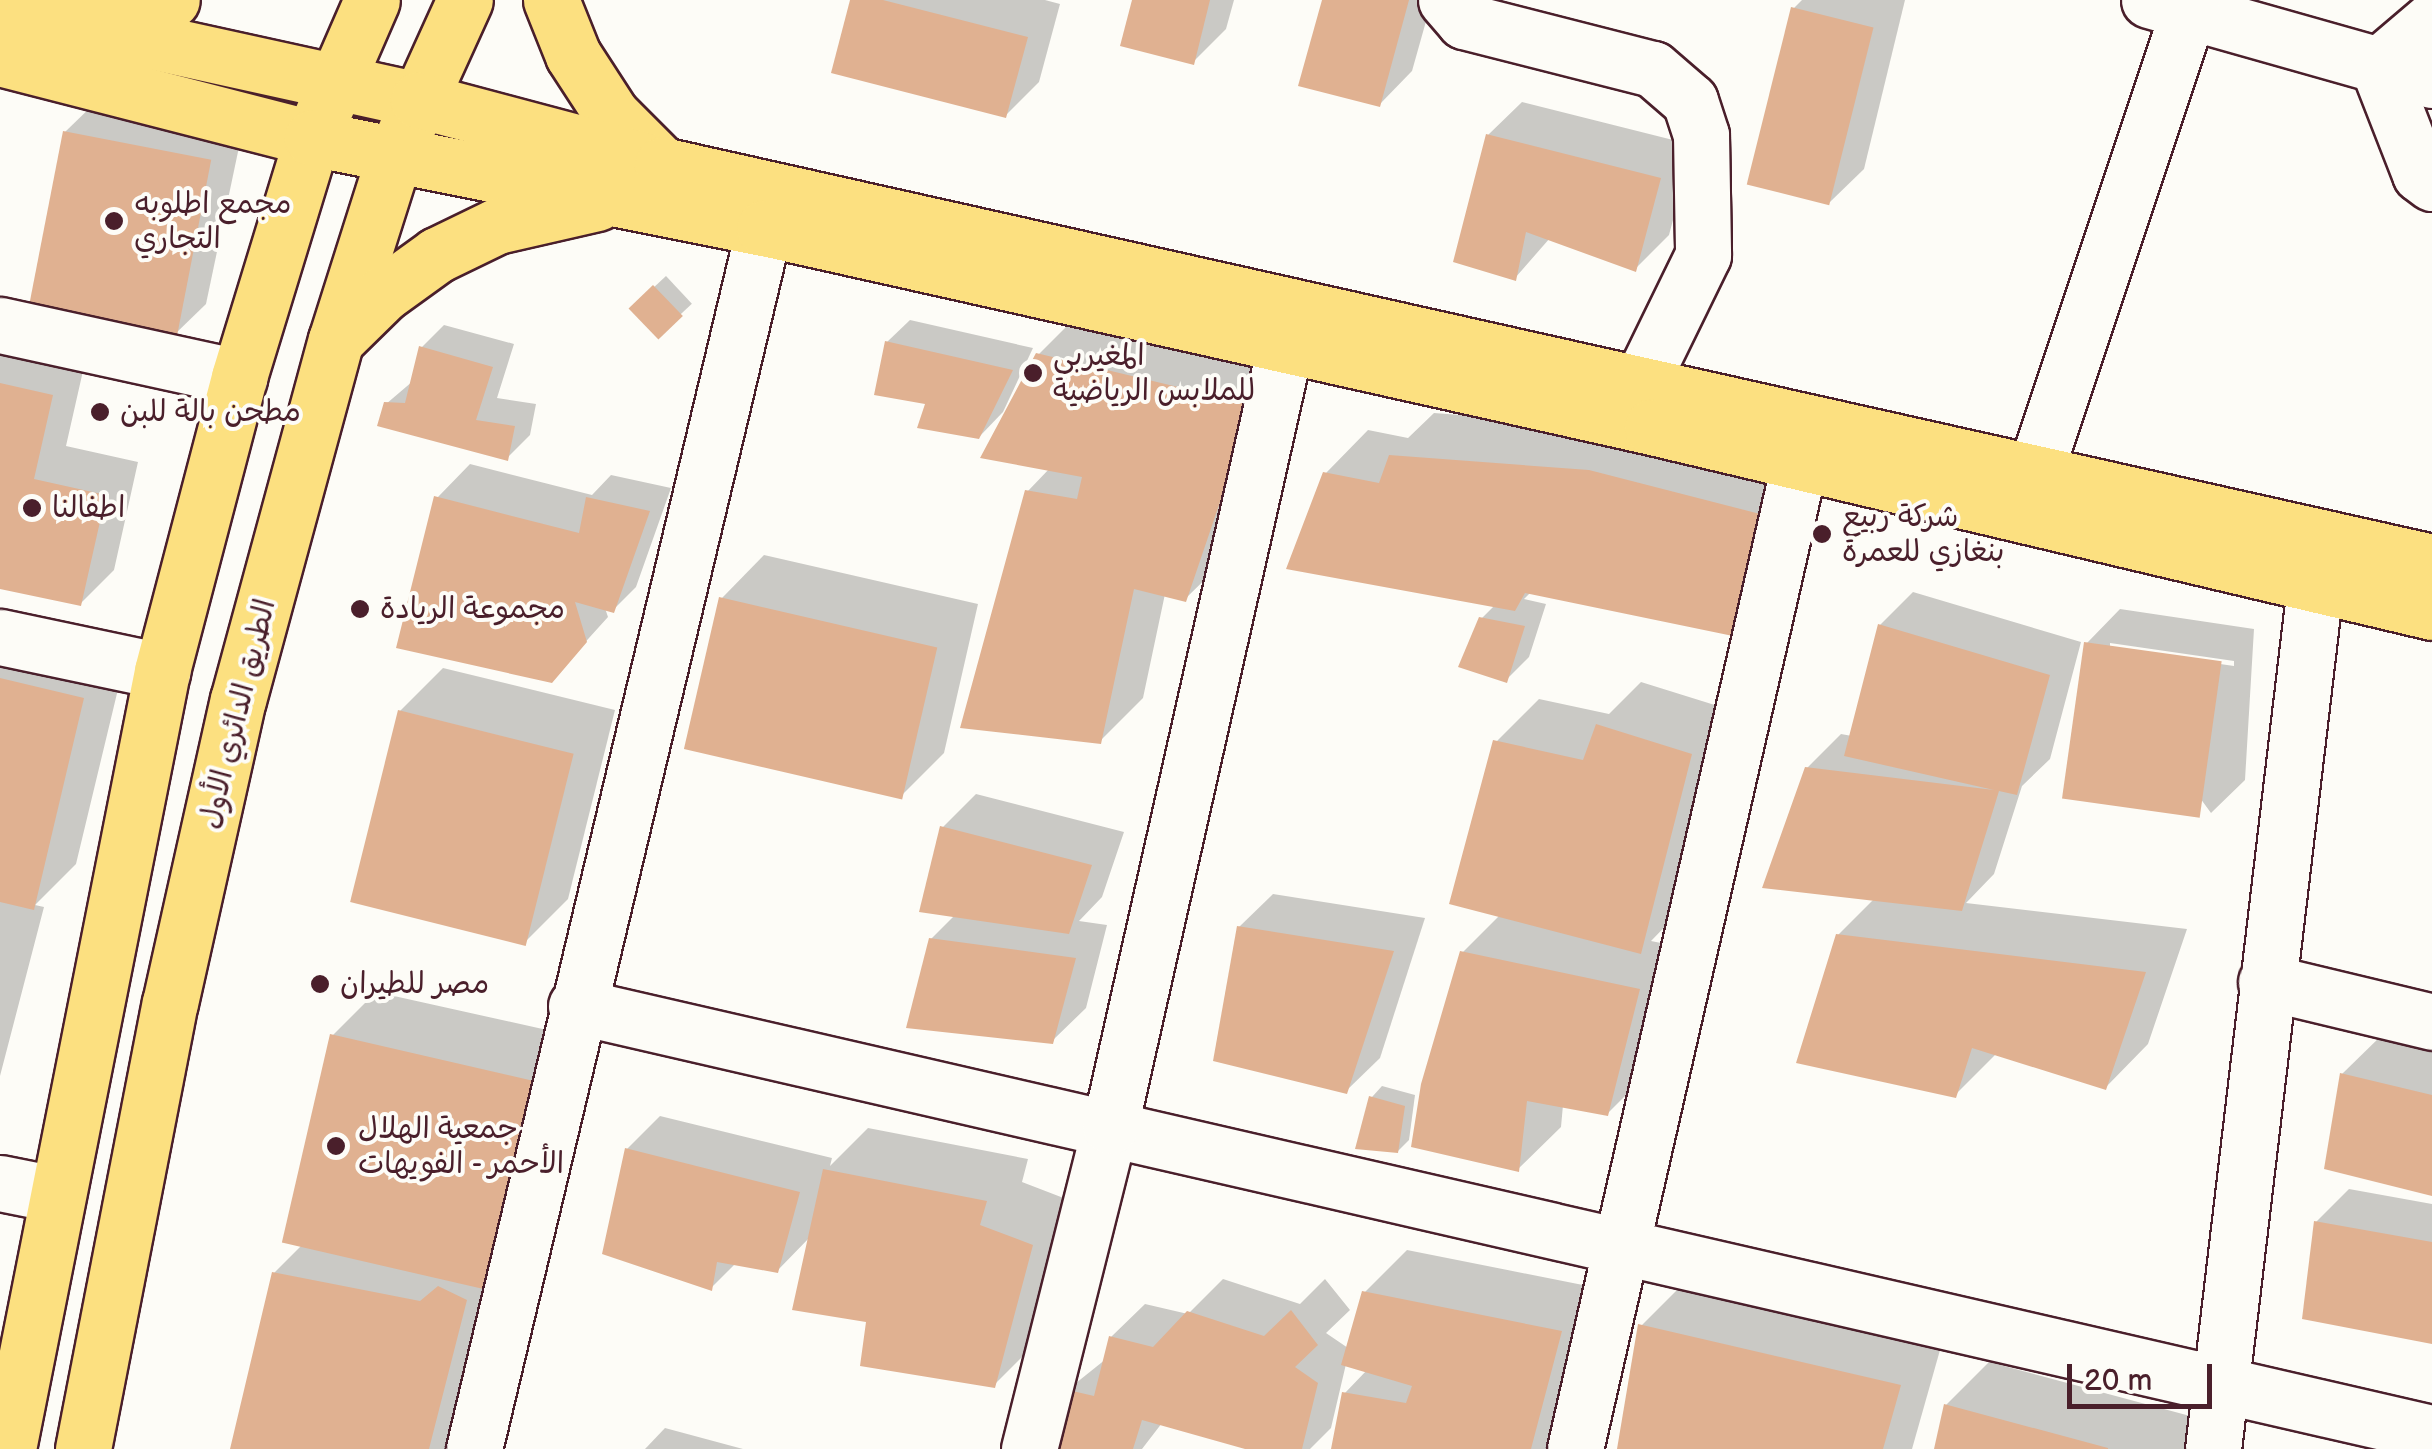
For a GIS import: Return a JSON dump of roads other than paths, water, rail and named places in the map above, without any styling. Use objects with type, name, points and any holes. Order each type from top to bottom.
[{"type":"main road","points":[[70,24],[172,0]]},
{"type":"main road","points":[[8,1449],[162,671],[239,377],[312,138],[372,0]]},
{"type":"main road","name":"الطريق الدائري الأول","points":[[83,1449],[170,1003],[234,719],[336,340],[394,154],[465,0]]},
{"type":"main road","points":[[551,0],[574,55],[612,115],[644,182]]},
{"type":"main road","points":[[0,8],[418,100],[764,228],[2432,612]]},
{"type":"main road","points":[[0,58],[312,138],[394,154],[644,182],[1641,382],[2432,562]]},
{"type":"main road","points":[[336,340],[383,294],[437,255],[497,226],[644,182]]},
{"type":"street","points":[[1446,0],[1464,21],[1653,69],[1690,101],[1702,135],[1703,255],[1641,382]]},
{"type":"street","points":[[2035,472],[2176,5],[2432,80]]},
{"type":"street","points":[[2378,66],[2432,20]]},
{"type":"street","points":[[2378,66],[2420,174],[2432,183]]},
{"type":"street","points":[[474,1449],[576,1006],[764,228]]},
{"type":"street","points":[[0,325],[239,377]]},
{"type":"street","points":[[1029,1449],[1110,1126],[1285,346]]},
{"type":"street","points":[[1575,1449],[1799,464]]},
{"type":"street","points":[[2213,1449],[2314,587]]},
{"type":"street","points":[[0,638],[162,671]]},
{"type":"street","points":[[2266,982],[2432,1022]]},
{"type":"street","points":[[576,1006],[1623,1243],[2432,1433]]},
{"type":"street","points":[[0,1183],[56,1194]]},
{"type":"place","name":"مجمع اطلوبه التجاري","points":[[114,221]]},
{"type":"place","name":"المغيربي للملابس الرياضية","points":[[1033,373]]},
{"type":"place","name":"مطحن بالة للبن","points":[[100,412]]},
{"type":"place","name":"اطفالنا","points":[[32,508]]},
{"type":"place","name":"شركة ربيع بنغازي للعمرة","points":[[1822,534]]},
{"type":"place","name":"مجموعة الريادة","points":[[360,609]]},
{"type":"place","name":"مصر للطيران","points":[[320,984]]},
{"type":"place","name":"جمعية الهلال الأحمر - الفويهات","points":[[336,1146]]}]
